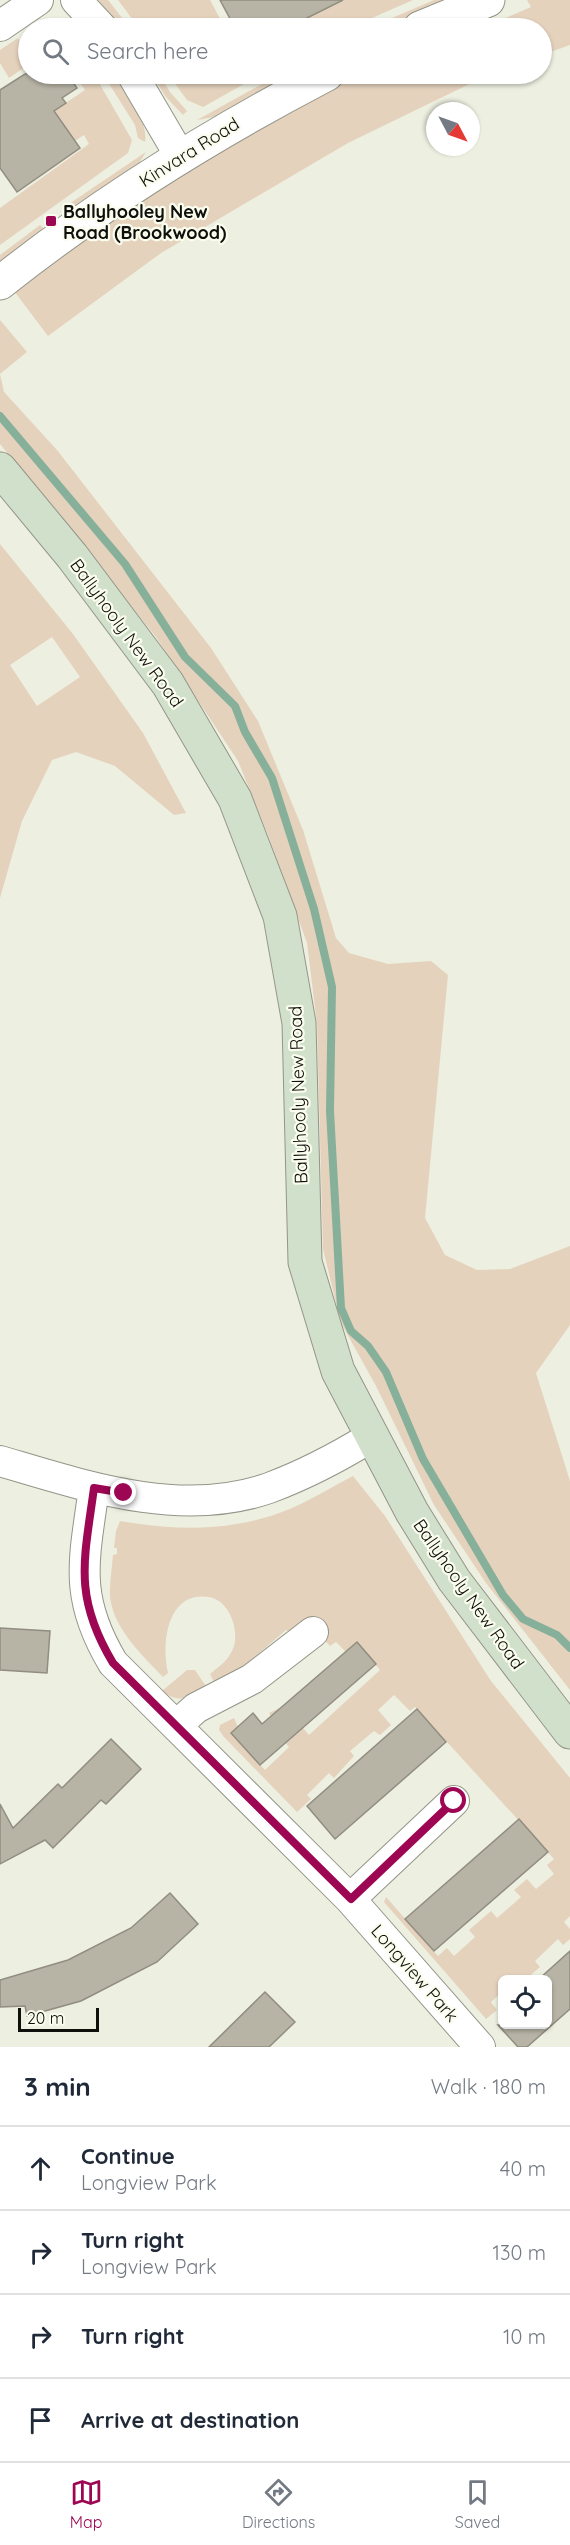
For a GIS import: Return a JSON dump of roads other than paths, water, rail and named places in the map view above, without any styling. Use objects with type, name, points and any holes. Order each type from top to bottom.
[{"type":"main road","name":"Ballyhooly New Road","points":[[0,469],[72,556],[168,684],[235,799],[280,916],[299,1023],[305,1262],[338,1371],[412,1512],[454,1580],[570,1732]]},
{"type":"street","points":[[0,26],[38,0]]},
{"type":"street","points":[[76,0],[93,18]]},
{"type":"street","points":[[444,18],[488,0]]},
{"type":"street","points":[[138,84],[180,156]]},
{"type":"street","name":"Kinvara Road","points":[[0,283],[119,195],[242,119],[308,84]]},
{"type":"street","points":[[0,1461],[94,1488],[166,1500],[197,1501],[269,1488],[372,1437]]},
{"type":"street","name":"Longview Park","points":[[94,1488],[85,1559],[84,1588],[89,1615],[113,1663],[351,1899],[480,2047]]},
{"type":"street","points":[[177,1725],[196,1708],[252,1679],[313,1632]]},
{"type":"street","points":[[351,1899],[454,1801]]},
{"type":"waterway","points":[[0,416],[125,564],[185,657],[235,706],[245,732],[272,778],[314,909],[332,987],[330,1111],[341,1308],[351,1331],[368,1346],[386,1372],[423,1459],[503,1595],[523,1619],[557,1635],[570,1648]]},
{"type":"place","name":"Ballyhooley New Road (Brookwood)","points":[[51,221]]}]
